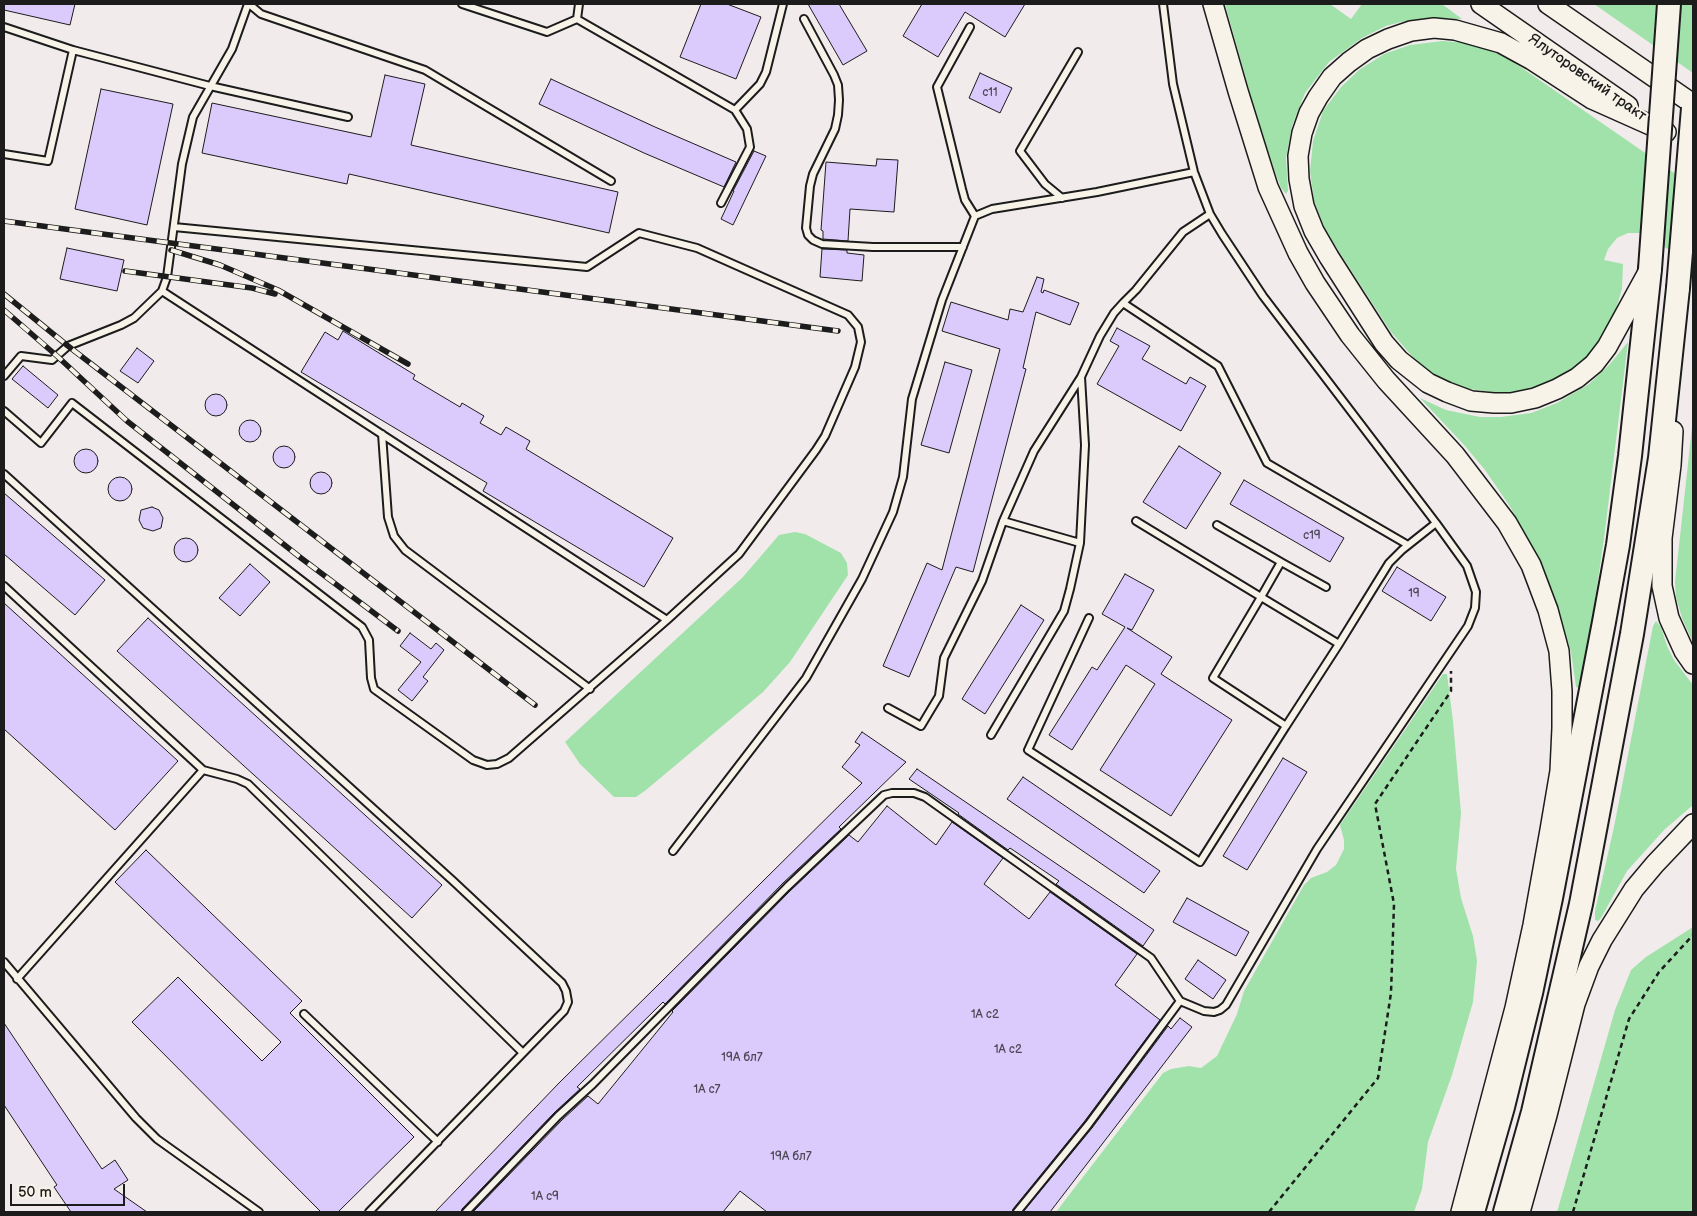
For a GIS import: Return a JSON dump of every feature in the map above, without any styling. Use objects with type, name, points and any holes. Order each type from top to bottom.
[{"type":"highway","points":[[1472,1212],[1503,1107],[1531,993],[1551,898],[1618,545],[1629,465],[1650,269],[1669,4]]},
{"type":"highway","points":[[1505,1212],[1533,1112],[1581,904],[1647,545],[1660,458],[1678,293],[1691,103]]},
{"type":"main road","points":[[1213,4],[1268,186],[1298,253],[1315,283],[1350,335],[1386,380],[1455,455],[1507,523],[1531,565],[1548,610],[1559,651],[1562,691],[1560,772],[1550,830],[1533,925],[1515,1008],[1461,1212]]},
{"type":"main road","name":"Ялуторовский тракт","points":[[1481,4],[1693,151]]},
{"type":"main road","points":[[1548,4],[1691,103]]},
{"type":"main road","points":[[1559,4],[1597,38]]},
{"type":"main road","points":[[1650,269],[1607,348],[1594,364],[1577,378],[1557,389],[1527,400],[1512,403],[1471,400],[1428,383],[1399,360],[1384,343],[1329,258],[1314,231],[1304,206],[1299,179],[1298,156],[1302,134],[1309,113],[1332,77],[1367,49],[1411,31],[1434,28],[1455,30],[1501,43],[1532,60],[1592,99],[1666,132]]},
{"type":"main road","points":[[1678,293],[1671,465],[1662,538],[1662,586],[1669,618],[1684,651],[1693,664]]},
{"type":"main road","points":[[1520,1212],[1576,1004],[1589,966],[1602,940],[1634,889],[1654,864],[1693,824]]},
{"type":"lane","points":[[4,376],[21,356],[52,360],[68,346],[121,325],[134,318],[162,291],[167,277],[182,164],[193,117],[232,48],[248,4],[261,14],[425,70],[611,181]]},
{"type":"lane","points":[[462,4],[547,32],[577,19]]},
{"type":"lane","points":[[577,19],[579,4]]},
{"type":"lane","points":[[734,110],[760,84],[766,72],[782,4]]},
{"type":"lane","points":[[466,1212],[558,1116],[593,1084],[724,953],[787,887],[884,795],[914,793],[925,798],[1151,958],[1180,1001],[1204,1011],[1214,1012],[1220,1010],[1226,1005],[1317,849],[1468,626],[1475,608],[1476,592],[1467,566],[1264,296],[1210,214],[1194,172],[1173,84],[1162,4]]},
{"type":"lane","points":[[577,19],[734,110],[747,129],[750,148],[721,203]]},
{"type":"lane","points":[[804,19],[834,75],[838,85],[839,100],[835,129],[813,174],[810,186],[806,228],[808,235],[813,240],[822,244],[873,247],[963,248]]},
{"type":"lane","points":[[4,27],[73,50],[210,86],[348,117]]},
{"type":"lane","points":[[970,27],[937,87],[962,189],[966,200],[976,216]]},
{"type":"lane","points":[[4,154],[48,161],[73,50]]},
{"type":"lane","points":[[1062,198],[1045,184],[1020,150],[1078,52]]},
{"type":"lane","points":[[673,851],[806,678],[862,579],[893,512],[903,477],[912,398],[942,300],[976,216],[992,209],[1062,198],[1194,172]]},
{"type":"lane","points":[[888,708],[921,726],[939,696],[944,658],[982,581],[1003,521],[1034,451],[1081,377],[1100,336],[1114,313],[1136,290],[1182,232],[1210,214]]},
{"type":"lane","points":[[4,411],[41,443],[72,403],[362,627],[369,640],[370,678],[374,689],[474,760],[487,765],[497,764],[509,758],[668,620],[739,554],[825,436],[855,367],[862,342],[858,327],[848,315],[697,248],[638,233],[587,267],[174,227]]},
{"type":"lane","points":[[162,291],[668,620]]},
{"type":"lane","points":[[1123,303],[1218,366],[1267,463],[1408,545]]},
{"type":"lane","points":[[991,735],[1064,611],[1070,589],[1080,543],[1085,445],[1081,377]]},
{"type":"lane","points":[[382,434],[388,517],[394,536],[405,550],[590,688]]},
{"type":"lane","points":[[4,474],[444,873],[562,983],[566,991],[568,1002],[564,1011],[369,1212]]},
{"type":"lane","points":[[1003,521],[1080,543]]},
{"type":"lane","points":[[1136,521],[1339,644]]},
{"type":"lane","points":[[1089,618],[1028,750],[1200,862],[1389,563],[1436,523]]},
{"type":"lane","points":[[1217,524],[1326,586]]},
{"type":"lane","points":[[1281,562],[1213,678],[1286,726]]},
{"type":"lane","points":[[4,586],[203,770],[237,779],[248,784],[523,1053]]},
{"type":"lane","points":[[17,979],[203,770]]},
{"type":"lane","points":[[4,962],[143,1125],[157,1138],[258,1212]]},
{"type":"lane","points":[[1017,1212],[1088,1124],[1180,1001]]},
{"type":"lane","points":[[304,1014],[438,1142]]},
{"type":"path","points":[[1269,1212],[1378,1078],[1391,993],[1394,904],[1375,804],[1450,691],[1452,684],[1450,654]]},
{"type":"path","points":[[1573,1212],[1629,1019],[1659,972],[1693,935]]},
{"type":"green space","points":[[1225,4],[1330,4],[1351,19],[1362,4],[1442,4],[1462,19],[1428,18],[1386,26],[1362,38],[1329,62],[1305,93],[1292,126],[1286,158],[1288,191],[1286,194],[1281,188],[1257,118]]},
{"type":"green space","points":[[1594,4],[1693,4],[1693,73]]},
{"type":"green space","points":[[1442,41],[1470,43],[1512,61],[1693,186],[1693,264],[1641,233],[1628,233],[1617,238],[1608,249],[1604,260],[1623,264],[1622,289],[1613,319],[1606,333],[1590,354],[1568,372],[1557,379],[1531,389],[1504,393],[1462,388],[1438,377],[1418,363],[1391,332],[1334,244],[1325,229],[1314,201],[1310,171],[1313,141],[1323,111],[1341,87],[1359,70],[1384,54],[1410,45]]},
{"type":"green space","points":[[1628,342],[1604,539],[1582,687],[1579,688],[1576,687],[1571,652],[1547,579],[1511,508],[1485,470],[1420,398],[1446,410],[1480,417],[1501,417],[1531,413],[1557,403],[1589,384],[1609,365]]},
{"type":"green space","points":[[1693,418],[1693,643],[1682,618],[1676,597],[1675,582]]},
{"type":"green space","points":[[795,532],[805,534],[841,553],[847,563],[848,575],[790,662],[763,692],[646,790],[636,797],[614,797],[580,764],[565,742],[742,578],[779,535]]},
{"type":"green space","points":[[1656,621],[1661,627],[1674,660],[1693,685],[1693,805],[1664,830],[1627,871],[1598,921],[1595,920],[1595,911],[1614,827],[1653,626]]},
{"type":"green space","points":[[1443,674],[1447,674],[1461,813],[1456,869],[1461,898],[1473,936],[1477,961],[1473,1002],[1452,1075],[1428,1142],[1422,1189],[1414,1212],[1056,1212],[1163,1073],[1171,1069],[1189,1066],[1201,1068],[1217,1056],[1237,1014],[1244,991],[1304,885],[1311,878],[1327,872],[1336,865],[1344,849],[1340,825]]},
{"type":"green space","points":[[1693,927],[1693,1212],[1557,1212],[1615,1010],[1631,970],[1646,957]]},
{"type":"building","points":[[4,4],[75,4],[70,25],[4,10]]},
{"type":"building","points":[[701,4],[727,4],[761,17],[736,79],[680,57]]},
{"type":"building","points":[[808,4],[839,4],[867,51],[843,65]]},
{"type":"building","points":[[922,4],[1025,4],[1005,37],[965,12],[938,57],[903,36]]},
{"type":"building","points":[[980,73],[1012,88],[1000,113],[969,98]]},
{"type":"building","points":[[385,75],[425,84],[411,145],[618,192],[609,233],[349,174],[347,184],[202,153],[212,103],[371,137]]},
{"type":"building","points":[[551,79],[736,162],[724,187],[644,153],[539,104]]},
{"type":"building","points":[[101,89],[173,104],[147,225],[75,209]]},
{"type":"building","points":[[754,151],[766,156],[733,225],[721,219]]},
{"type":"building","points":[[877,159],[898,160],[894,212],[850,209],[848,241],[823,239],[823,231],[821,230],[826,162],[876,166]]},
{"type":"building","points":[[67,248],[124,260],[117,291],[60,279]]},
{"type":"building","points":[[822,249],[847,250],[847,253],[864,255],[862,281],[820,277]]},
{"type":"building","points":[[1037,277],[1044,279],[1041,292],[1043,293],[1044,290],[1079,303],[1070,325],[1036,312],[1023,368],[1026,369],[973,572],[956,567],[909,677],[883,666],[927,563],[942,570],[1000,349],[942,331],[951,302],[1008,320],[1010,309],[1023,312]]},
{"type":"building","points":[[1117,328],[1150,346],[1142,359],[1186,384],[1190,377],[1206,386],[1181,431],[1097,384],[1119,346],[1110,341]]},
{"type":"building","points":[[343,331],[415,375],[413,379],[460,407],[462,403],[484,416],[480,423],[501,435],[506,427],[530,441],[526,449],[673,538],[644,587],[483,491],[487,483],[301,372],[325,332],[338,340]]},
{"type":"building","points":[[137,348],[154,361],[138,383],[120,371]]},
{"type":"building","points":[[945,362],[972,370],[949,453],[921,445]]},
{"type":"building","points":[[23,366],[58,395],[48,408],[12,379]]},
{"type":"building","points":[[216,394],[224,397],[227,405],[224,413],[216,416],[208,413],[205,405],[208,397]]},
{"type":"building","points":[[250,420],[258,423],[261,431],[258,439],[250,442],[242,439],[239,431],[242,423]]},
{"type":"building","points":[[284,446],[292,449],[295,457],[292,465],[284,468],[276,465],[273,457],[276,449]]},
{"type":"building","points":[[1179,446],[1221,473],[1186,529],[1143,502]]},
{"type":"building","points":[[86,449],[95,452],[98,461],[95,470],[86,473],[77,470],[74,461],[77,452]]},
{"type":"building","points":[[321,472],[329,475],[332,483],[329,491],[321,494],[313,491],[310,483],[313,475]]},
{"type":"building","points":[[120,477],[129,480],[132,489],[129,498],[120,501],[111,498],[108,489],[111,480]]},
{"type":"building","points":[[1244,480],[1344,538],[1330,562],[1230,504]]},
{"type":"building","points":[[4,493],[105,580],[75,615],[4,554]]},
{"type":"building","points":[[152,507],[159,510],[163,518],[161,528],[153,531],[143,528],[139,520],[141,510]]},
{"type":"building","points":[[186,538],[195,541],[198,550],[195,559],[186,562],[177,559],[174,550],[177,541]]},
{"type":"building","points":[[250,564],[270,582],[240,616],[219,598]]},
{"type":"building","points":[[1397,567],[1446,597],[1431,621],[1382,591]]},
{"type":"building","points":[[1125,574],[1154,590],[1132,630],[1127,628],[1172,657],[1161,674],[1232,720],[1171,816],[1100,770],[1155,684],[1126,665],[1072,750],[1049,735],[1092,667],[1097,670],[1125,627],[1102,614]]},
{"type":"building","points":[[4,603],[178,761],[115,830],[4,729]]},
{"type":"building","points":[[1021,605],[1044,620],[985,714],[962,699]]},
{"type":"building","points":[[148,618],[442,885],[412,918],[117,651]]},
{"type":"building","points":[[410,633],[431,649],[436,643],[444,650],[423,677],[428,681],[412,701],[398,690],[421,662],[400,646]]},
{"type":"building","points":[[862,732],[906,762],[839,827],[841,829],[783,883],[665,1004],[663,1002],[577,1087],[580,1089],[554,1113],[461,1212],[435,1212],[559,1083],[862,783],[842,767],[860,745],[855,742]]},
{"type":"building","points":[[1283,758],[1307,772],[1247,870],[1223,856]]},
{"type":"building","points":[[917,769],[1154,930],[1143,946],[1056,884],[1059,881],[1010,848],[1008,850],[959,813],[909,779]]},
{"type":"building","points":[[1023,777],[1160,871],[1144,893],[1007,799]]},
{"type":"building","points":[[887,806],[936,845],[952,822],[1003,858],[984,884],[1029,919],[1050,892],[1137,954],[1115,985],[1160,1020],[1084,1122],[1012,1212],[767,1212],[740,1191],[723,1212],[473,1212],[562,1120],[588,1096],[598,1104],[672,1011],[790,891],[849,835],[858,842]]},
{"type":"building","points":[[146,850],[302,1001],[290,1013],[414,1137],[338,1212],[321,1212],[132,1022],[178,977],[262,1061],[281,1042],[115,882]]},
{"type":"building","points":[[1187,898],[1249,932],[1236,956],[1173,922]]},
{"type":"building","points":[[1198,960],[1226,980],[1213,999],[1185,979]]},
{"type":"building","points":[[1180,1018],[1192,1027],[1050,1212],[1023,1212],[1092,1128],[1168,1026],[1171,1029]]},
{"type":"building","points":[[4,1023],[102,1169],[115,1160],[128,1180],[114,1189],[147,1212],[71,1212],[54,1187],[57,1185],[4,1105]]},
{"type":"railway","points":[[4,221],[838,331]]},
{"type":"railway","points":[[171,250],[220,265],[278,290],[408,364]]},
{"type":"railway","points":[[125,271],[252,288],[275,294]]},
{"type":"railway","points":[[4,294],[68,346],[535,705]]},
{"type":"railway","points":[[4,310],[127,421],[301,558],[398,631]]}]
